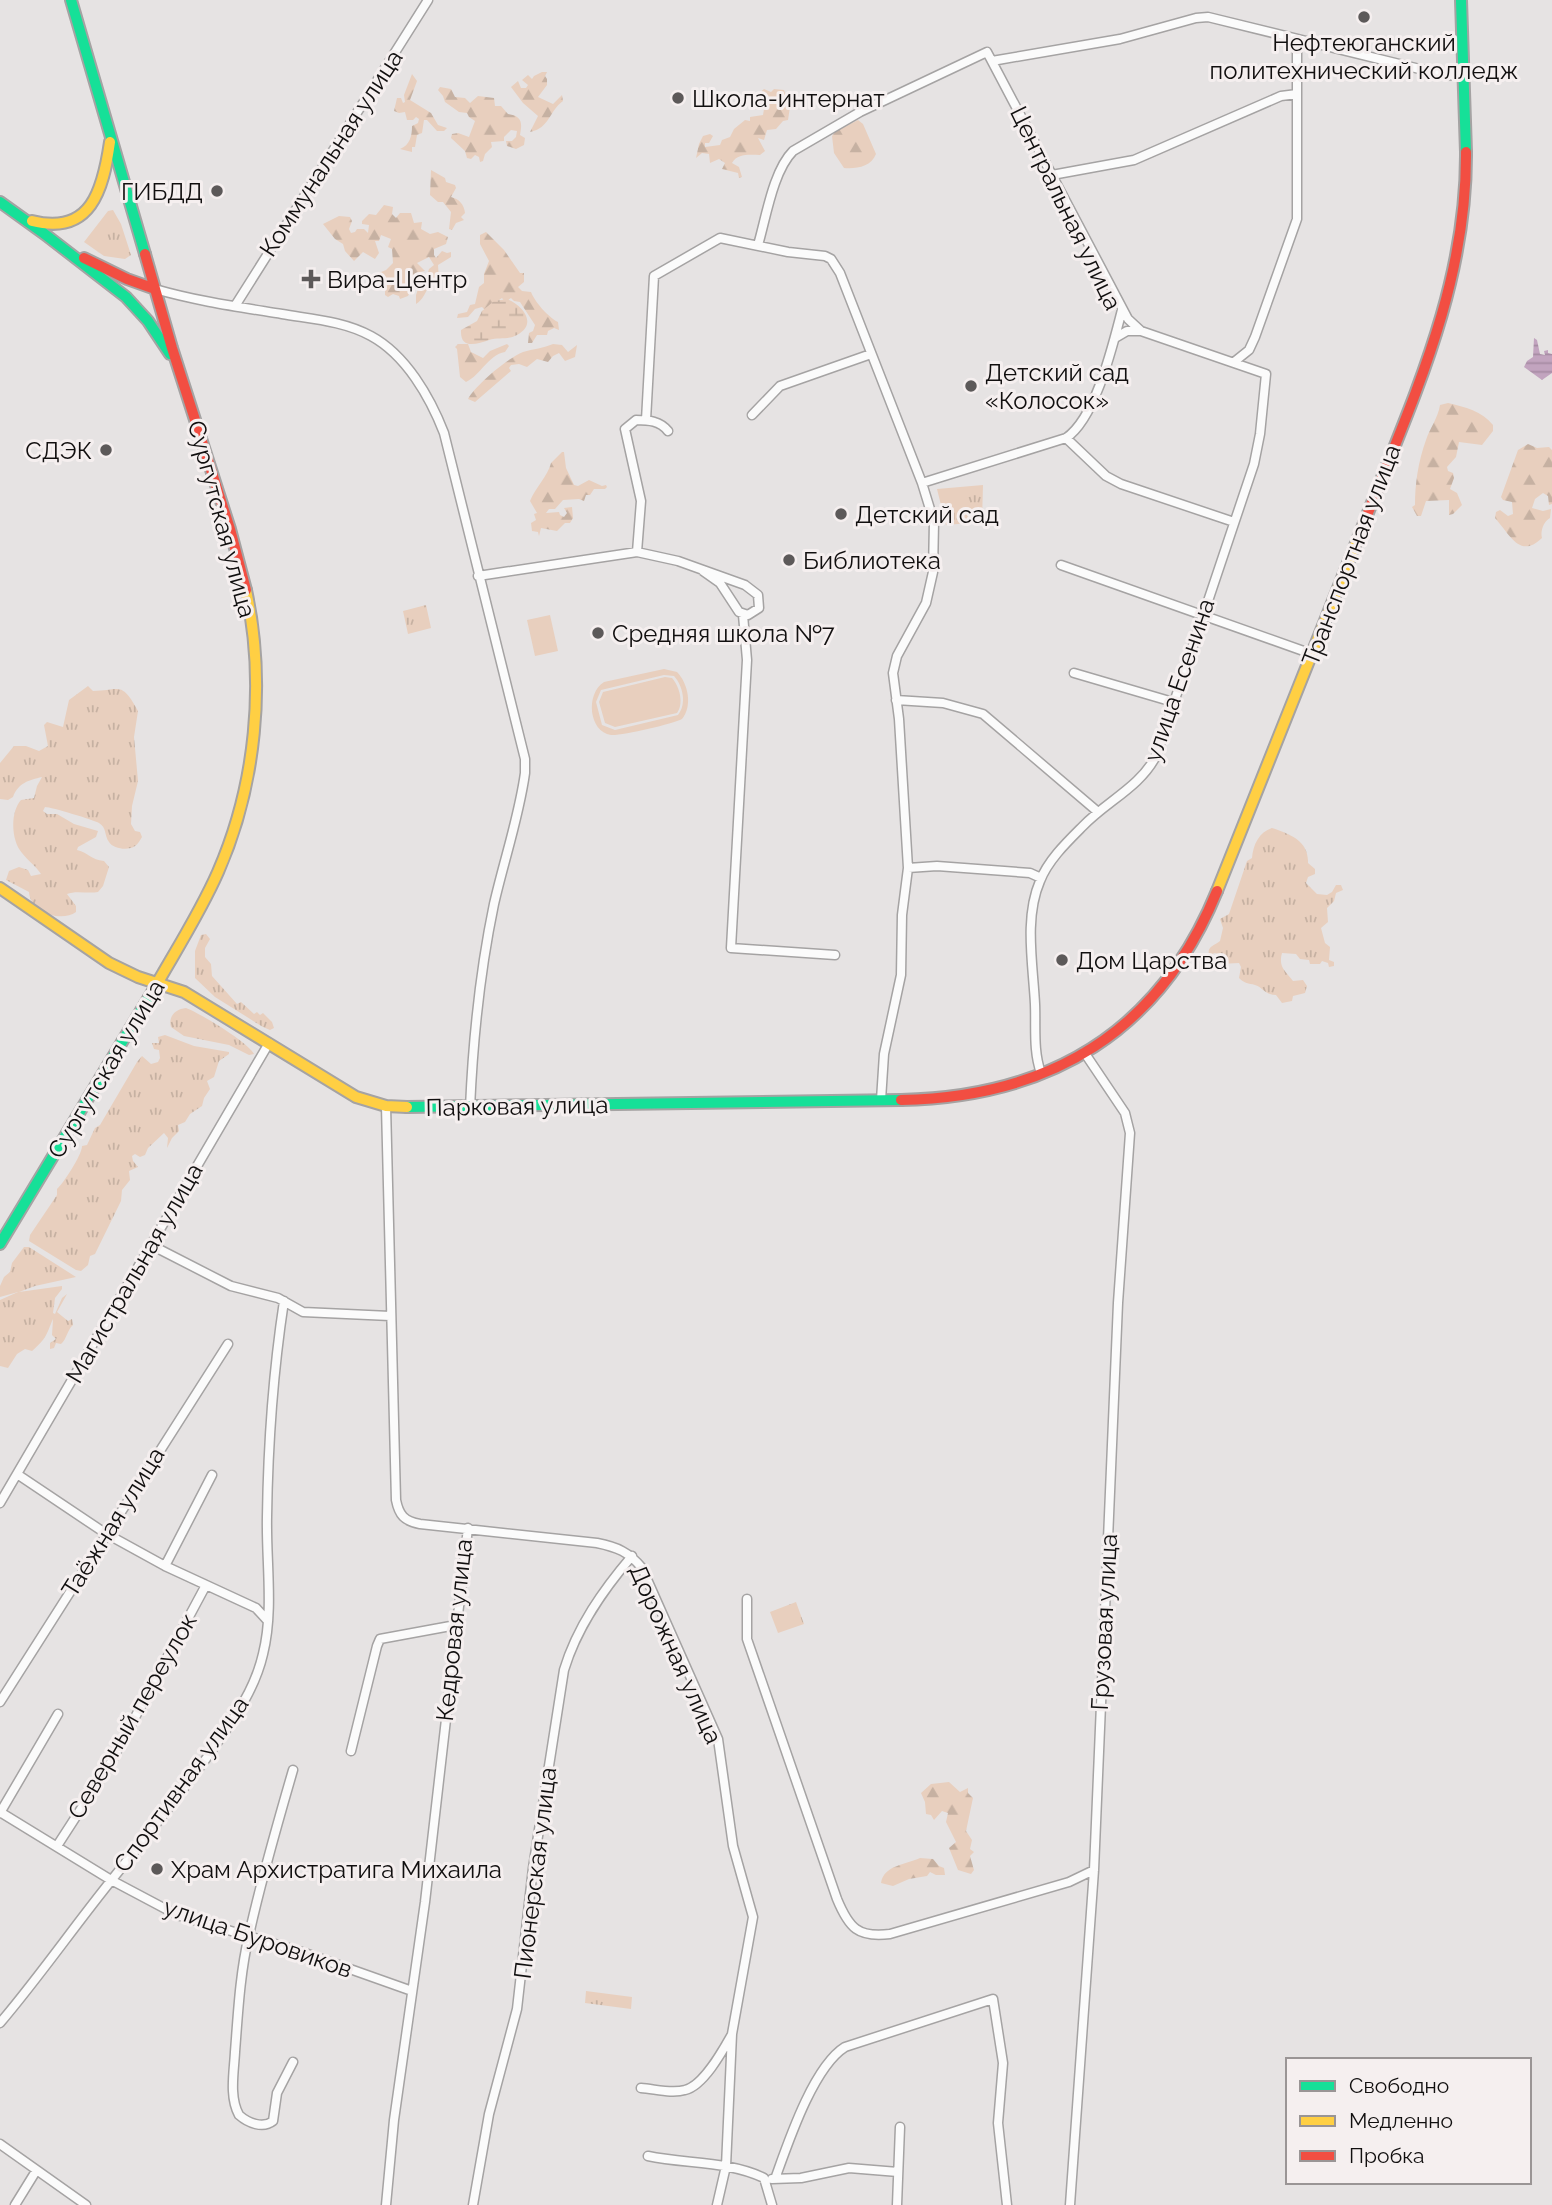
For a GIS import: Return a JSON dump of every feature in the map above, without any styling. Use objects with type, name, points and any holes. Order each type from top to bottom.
[{"type":"street","name":"Сургутская улица","points":[[0,1244],[158,983],[214,880],[231,838],[249,761],[256,676],[254,638],[244,583],[71,0]]},
{"type":"street","name":"Коммунальная улица","points":[[234,306],[428,0]]},
{"type":"street","name":"Транспортная улица","points":[[1084,1052],[1110,1036],[1143,1009],[1170,977],[1210,908],[1424,366],[1448,299],[1458,251],[1464,200],[1461,0]]},
{"type":"street","points":[[758,245],[778,176],[793,151],[860,112],[987,52],[992,61],[1120,39],[1202,17],[1444,75],[1464,76]]},
{"type":"street","points":[[1114,338],[1122,332],[1141,331],[1234,362],[1249,350],[1297,219],[1297,39]]},
{"type":"street","name":"Центральная улица","points":[[992,61],[1122,310],[1090,406],[1077,428],[1066,438]]},
{"type":"street","points":[[1052,175],[1063,171],[1128,163],[1281,96],[1297,94]]},
{"type":"street","points":[[20,216],[41,225],[55,227],[74,221],[83,214],[101,188],[105,177],[111,136]]},
{"type":"street","points":[[0,202],[126,297],[148,321],[178,365]]},
{"type":"street","points":[[42,232],[106,270],[155,289],[359,330],[380,341],[396,356],[425,395],[444,433],[525,759],[525,773],[494,905],[484,964],[474,1041],[470,1108]]},
{"type":"street","points":[[646,419],[654,276],[720,237],[788,252],[825,256],[831,260],[840,273],[922,483],[934,522],[933,572],[926,603],[897,656],[892,673],[900,735],[900,772],[908,868],[902,915],[901,975],[884,1054],[881,1100]]},
{"type":"street","points":[[1122,310],[1141,331]]},
{"type":"street","points":[[752,415],[776,388],[871,354]]},
{"type":"street","name":"улица Есенина","points":[[1041,1073],[1037,1054],[1032,909],[1041,878],[1059,852],[1098,813],[1149,771],[1156,756],[1258,448],[1266,374],[1234,362]]},
{"type":"street","points":[[637,552],[641,501],[625,429],[636,420],[646,419],[659,423],[668,431]]},
{"type":"street","points":[[922,483],[1066,438],[1106,476],[1121,484],[1234,522]]},
{"type":"street","points":[[478,576],[637,552],[658,555],[745,585],[755,591],[760,599],[760,608],[753,614],[743,615]]},
{"type":"street","points":[[1061,565],[1312,654]]},
{"type":"street","points":[[703,571],[720,583],[735,608],[743,615],[747,660],[731,948],[835,955]]},
{"type":"street","points":[[1074,673],[1173,702]]},
{"type":"street","points":[[896,700],[943,703],[983,714],[1098,813]]},
{"type":"street","points":[[908,868],[937,866],[1030,873],[1041,878]]},
{"type":"street","name":"Парковая улица","points":[[0,888],[109,963],[184,992],[354,1096],[386,1106],[470,1108],[938,1099],[1014,1084],[1084,1052]]},
{"type":"street","name":"Магистральная улица","points":[[0,1503],[269,1043]]},
{"type":"street","name":"Грузовая улица","points":[[1070,2205],[1094,1870],[1118,1303],[1130,1133],[1125,1113],[1084,1052]]},
{"type":"street","name":"Кедровая улица","points":[[386,1106],[390,1316],[398,1510],[404,1519],[412,1522],[468,1528],[425,1902],[394,2120],[386,2205]]},
{"type":"street","points":[[151,1245],[231,1286],[284,1301],[303,1312],[390,1316]]},
{"type":"street","name":"Спортивная улица","points":[[0,2023],[171,1807],[255,1682],[263,1653],[267,1620],[267,1520],[272,1391],[284,1301]]},
{"type":"street","name":"Таёжная улица","points":[[0,1702],[228,1344]]},
{"type":"street","points":[[17,1474],[105,1534],[165,1566],[256,1608],[267,1620]]},
{"type":"street","points":[[165,1566],[212,1475]]},
{"type":"street","name":"Дорожная улица","points":[[468,1528],[597,1543],[622,1550],[632,1556],[642,1568],[712,1723],[720,1748],[733,1846],[753,1917],[732,2034],[726,2166],[718,2205]]},
{"type":"street","name":"Пионерская улица","points":[[473,2205],[489,2115],[517,2009],[533,1868],[564,1670],[570,1650],[584,1623],[611,1580],[632,1556]]},
{"type":"street","name":"Северный переулок","points":[[57,1846],[110,1763],[206,1585]]},
{"type":"street","points":[[747,1599],[747,1639],[837,1899],[853,1928],[870,1935],[890,1934],[1069,1882],[1094,1870]]},
{"type":"street","points":[[351,1751],[380,1639],[456,1625]]},
{"type":"street","points":[[0,1812],[58,1714]]},
{"type":"street","points":[[293,1770],[248,1937],[235,2059],[234,2099],[239,2115],[258,2124],[265,2125],[273,2121],[277,2093],[293,2062]]},
{"type":"street","name":"улица Буровиков","points":[[0,1812],[111,1880],[177,1915],[302,1952],[412,1991]]},
{"type":"street","points":[[775,2179],[803,2109],[835,2053],[845,2047],[993,1998],[1003,2063],[998,2123],[1007,2205]]},
{"type":"street","points":[[641,2088],[682,2091],[696,2085],[720,2056],[732,2034]]},
{"type":"street","points":[[897,2205],[900,2127]]},
{"type":"street","points":[[0,2144],[86,2205]]},
{"type":"street","points":[[648,2156],[689,2164],[726,2166],[775,2179],[801,2178],[849,2168],[898,2172]]},
{"type":"street","points":[[15,2205],[36,2171]]},
{"type":"street","points":[[764,2178],[772,2205]]},
{"type":"green space","points":[[542,72],[547,72],[547,85],[538,97],[553,104],[562,95],[563,101],[542,127],[530,132],[538,116],[523,103],[511,87],[518,81],[521,88],[526,88],[528,85],[522,80],[528,75],[532,79]]},
{"type":"green space","points":[[412,74],[417,81],[410,100],[431,113],[438,125],[447,128],[437,131],[424,120],[422,133],[417,135],[412,152],[400,149],[408,143],[412,126],[418,123],[419,119],[416,117],[407,120],[405,112],[394,111],[397,98],[405,102],[404,95]]},
{"type":"green space","points":[[440,87],[451,89],[455,97],[465,98],[470,103],[478,96],[494,98],[495,106],[501,106],[508,114],[519,119],[520,135],[525,138],[524,145],[516,149],[507,146],[506,141],[512,141],[516,137],[517,131],[511,130],[504,137],[504,141],[491,142],[492,147],[485,154],[483,161],[480,162],[475,155],[471,159],[467,158],[465,151],[451,138],[452,134],[458,133],[469,137],[475,121],[467,113],[459,112],[445,102],[438,90]]},
{"type":"green space","points":[[764,89],[771,92],[774,89],[784,90],[790,107],[788,120],[783,121],[776,129],[767,130],[764,140],[758,138],[765,151],[760,155],[744,155],[734,160],[732,163],[739,167],[742,177],[739,178],[738,173],[722,169],[725,163],[719,159],[710,163],[709,154],[702,153],[696,158],[703,136],[713,136],[709,143],[705,143],[705,147],[720,145],[722,140],[730,137],[734,129],[745,120],[750,121],[750,117],[763,115],[764,109],[754,100],[743,103],[742,100],[752,94],[757,95]]},
{"type":"green space","points":[[858,120],[863,124],[876,154],[867,164],[844,168],[834,153],[832,136],[836,131]]},
{"type":"green space","points":[[431,170],[445,178],[446,182],[455,185],[451,197],[464,207],[465,213],[461,217],[464,220],[456,223],[452,230],[449,229],[451,212],[443,202],[438,202],[430,195]]},
{"type":"green space","points":[[384,205],[393,207],[392,214],[396,218],[400,213],[411,213],[414,223],[422,222],[421,229],[430,234],[438,232],[448,237],[446,244],[434,249],[434,255],[436,258],[442,251],[451,252],[451,257],[438,265],[439,280],[429,284],[424,296],[416,304],[418,289],[423,288],[429,269],[434,265],[429,257],[417,263],[425,271],[420,272],[420,279],[415,281],[408,296],[400,299],[393,294],[388,297],[385,295],[385,286],[381,288],[384,280],[376,274],[393,263],[392,249],[388,247],[391,239],[381,235],[379,241],[375,241],[379,253],[375,259],[363,252],[354,261],[345,251],[343,244],[335,239],[323,224],[339,216],[350,217],[351,233],[364,229],[368,233],[369,225],[362,224],[362,221],[369,214],[376,215]]},
{"type":"green space","points":[[113,210],[121,224],[131,255],[125,259],[104,256],[84,242],[108,211]]},
{"type":"green space","points":[[486,232],[504,250],[520,273],[524,273],[524,282],[518,287],[522,291],[531,292],[542,309],[558,322],[559,330],[554,328],[548,331],[547,335],[537,335],[532,343],[528,343],[529,333],[535,325],[520,302],[511,298],[505,302],[502,298],[485,310],[482,307],[475,309],[468,317],[457,318],[458,314],[467,312],[470,305],[475,304],[479,287],[484,283],[489,261],[480,244],[480,235]]},
{"type":"green space","points":[[507,299],[526,315],[527,326],[523,331],[510,337],[475,344],[463,341],[461,330],[477,321],[482,311],[494,301]]},
{"type":"green space","points":[[458,344],[468,344],[471,352],[483,358],[490,351],[507,344],[509,346],[466,382],[460,377],[455,347]]},
{"type":"green space","points":[[553,344],[562,345],[568,352],[577,345],[575,357],[565,361],[559,353],[548,362],[537,359],[527,367],[511,365],[511,371],[475,402],[468,399],[484,380],[508,360],[523,352]]},
{"type":"green space","points":[[1448,403],[1484,416],[1493,425],[1493,431],[1482,445],[1459,442],[1456,457],[1447,467],[1454,478],[1450,489],[1457,493],[1462,505],[1449,515],[1449,500],[1426,501],[1421,516],[1417,516],[1412,507],[1415,505],[1421,456],[1440,405]]},
{"type":"green space","points":[[1528,444],[1537,448],[1549,447],[1552,450],[1552,504],[1549,505],[1548,496],[1543,493],[1535,499],[1532,508],[1543,511],[1551,509],[1550,518],[1543,526],[1542,538],[1534,544],[1522,546],[1511,538],[1495,518],[1496,512],[1500,510],[1508,516],[1513,514],[1512,502],[1501,497],[1518,450]]},
{"type":"green space","points":[[562,452],[574,485],[578,486],[589,480],[607,487],[594,489],[590,495],[586,495],[584,501],[563,500],[555,509],[549,509],[546,513],[559,512],[564,517],[567,513],[564,508],[572,507],[573,518],[557,531],[541,528],[539,536],[538,532],[532,531],[531,523],[536,520],[534,514],[537,513],[530,501],[551,463]]},
{"type":"green space","points":[[983,485],[982,522],[946,525],[937,489]]},
{"type":"green space","points":[[426,605],[431,628],[408,634],[403,611]]},
{"type":"green space","points":[[550,615],[558,651],[535,656],[527,620]]},
{"type":"green space","points":[[664,669],[677,672],[688,695],[685,714],[677,721],[611,735],[598,727],[592,712],[594,695],[604,682]],"holes":[[[664,675],[674,676],[683,695],[678,715],[615,730],[602,725],[596,702],[601,690]]]},
{"type":"green space","points":[[665,677],[672,678],[679,691],[681,700],[677,713],[615,727],[605,723],[599,702],[603,692]]},
{"type":"green space","points":[[88,686],[93,691],[123,691],[138,711],[134,737],[138,781],[131,824],[142,837],[132,848],[117,848],[109,842],[99,823],[45,807],[43,811],[47,814],[57,814],[74,824],[98,831],[96,837],[77,850],[104,861],[109,867],[103,886],[98,892],[67,894],[76,906],[76,912],[55,916],[40,910],[29,892],[6,880],[9,871],[19,867],[28,870],[31,876],[41,874],[18,848],[13,827],[17,805],[21,800],[34,798],[42,777],[25,783],[8,800],[0,799],[0,763],[14,746],[26,746],[39,751],[48,746],[44,725],[47,722],[63,727],[69,700]]},
{"type":"green space","points":[[1272,828],[1292,836],[1302,844],[1308,863],[1315,869],[1315,874],[1308,877],[1306,883],[1317,894],[1327,895],[1336,885],[1341,885],[1343,890],[1336,893],[1334,901],[1327,908],[1328,922],[1321,928],[1325,943],[1330,947],[1329,960],[1334,962],[1334,966],[1329,967],[1328,963],[1322,961],[1320,964],[1310,964],[1309,960],[1300,959],[1296,954],[1282,953],[1281,962],[1285,972],[1293,981],[1303,980],[1307,986],[1305,993],[1293,996],[1292,1001],[1282,1003],[1276,995],[1239,978],[1239,963],[1221,964],[1220,955],[1209,955],[1210,948],[1220,941],[1223,928],[1220,919],[1229,914],[1255,844],[1260,836]]},
{"type":"green space","points":[[206,934],[210,939],[205,948],[205,957],[211,964],[212,976],[237,1004],[241,1002],[254,1014],[263,1013],[274,1028],[270,1030],[263,1027],[215,997],[195,978],[195,951],[201,935]]},
{"type":"green space","points":[[186,1008],[223,1029],[254,1054],[249,1055],[229,1045],[184,1036],[171,1027],[171,1020],[176,1012]]},
{"type":"green space","points":[[165,1035],[194,1046],[229,1054],[219,1061],[214,1077],[207,1081],[210,1089],[202,1106],[178,1125],[179,1131],[167,1148],[168,1138],[164,1133],[148,1148],[145,1155],[132,1156],[138,1167],[129,1171],[130,1180],[122,1190],[121,1201],[95,1254],[90,1256],[88,1265],[81,1271],[76,1270],[29,1241],[30,1235],[57,1195],[57,1189],[72,1169],[82,1146],[87,1145],[137,1062],[142,1056],[151,1064],[158,1062],[159,1050],[154,1049],[152,1043],[159,1043],[158,1037]]},
{"type":"green space","points":[[24,1247],[29,1247],[76,1277],[19,1292],[62,1286],[55,1298],[53,1313],[55,1314],[62,1298],[67,1294],[57,1312],[68,1321],[72,1319],[73,1325],[63,1342],[56,1343],[54,1348],[50,1349],[50,1343],[56,1339],[52,1335],[53,1319],[41,1343],[32,1351],[25,1349],[17,1354],[8,1368],[0,1366],[0,1300],[18,1292],[0,1297],[0,1286]]},
{"type":"green space","points":[[796,1602],[804,1624],[778,1633],[770,1612]]},
{"type":"green space","points":[[949,1782],[960,1792],[968,1788],[968,1793],[973,1798],[966,1831],[972,1840],[970,1849],[974,1852],[970,1856],[974,1870],[971,1874],[958,1870],[949,1848],[956,1842],[946,1822],[948,1813],[942,1811],[934,1820],[931,1815],[926,1814],[921,1793],[931,1784]]},
{"type":"green space","points":[[920,1858],[933,1859],[944,1868],[945,1875],[930,1872],[927,1876],[909,1879],[893,1886],[881,1883],[886,1872]]},
{"type":"green space","points":[[586,1991],[632,1997],[631,2009],[585,2003]]},
{"type":"shaded area","points":[[1534,338],[1537,340],[1540,354],[1545,355],[1544,351],[1548,350],[1548,353],[1552,354],[1552,373],[1542,380],[1524,367],[1533,357]]},
{"type":"traffic: fast","points":[[71,0],[145,254]]},
{"type":"traffic: fast","points":[[1461,0],[1466,152]]},
{"type":"traffic: fast","points":[[0,202],[46,235]]},
{"type":"traffic: fast","points":[[42,232],[126,297],[148,321],[170,354]]},
{"type":"traffic: fast","points":[[0,1244],[154,989]]},
{"type":"traffic: fast","points":[[407,1107],[901,1100]]},
{"type":"traffic: slow","points":[[32,221],[52,224],[68,222],[81,215],[98,192],[110,142]]},
{"type":"traffic: slow","points":[[1217,891],[1364,523]]},
{"type":"traffic: slow","points":[[154,989],[211,887],[231,839],[241,804],[249,769],[256,697],[252,625],[246,590]]},
{"type":"traffic: slow","points":[[0,888],[109,963],[138,977],[184,992],[356,1097],[386,1106],[407,1107]]},
{"type":"traffic: jam","points":[[1364,523],[1418,387],[1447,296],[1464,202],[1466,152]]},
{"type":"traffic: jam","points":[[145,254],[230,529],[246,590]]},
{"type":"traffic: jam","points":[[84,258],[155,289]]},
{"type":"traffic: jam","points":[[901,1100],[955,1096],[1006,1086],[1052,1069],[1094,1047],[1132,1018],[1165,982],[1193,940],[1217,891]]},
{"type":"place","name":"Нефтеюганский политехнический колледж","points":[[1364,17]]},
{"type":"place","name":"Школа-интернат","points":[[678,98]]},
{"type":"place","name":"ГИБДД","points":[[217,191]]},
{"type":"place","name":"Вира-Центр","points":[[311,279]]},
{"type":"place","name":"Детский сад «Колосок»","points":[[971,386]]},
{"type":"place","name":"СДЭК","points":[[106,450]]},
{"type":"place","name":"Детский сад","points":[[841,514]]},
{"type":"place","name":"Библиотека","points":[[789,560]]},
{"type":"place","name":"Средняя школа №7","points":[[598,633]]},
{"type":"place","name":"Дом Царства","points":[[1062,960]]},
{"type":"place","name":"Храм Архистратига Михаила","points":[[157,1869]]}]
